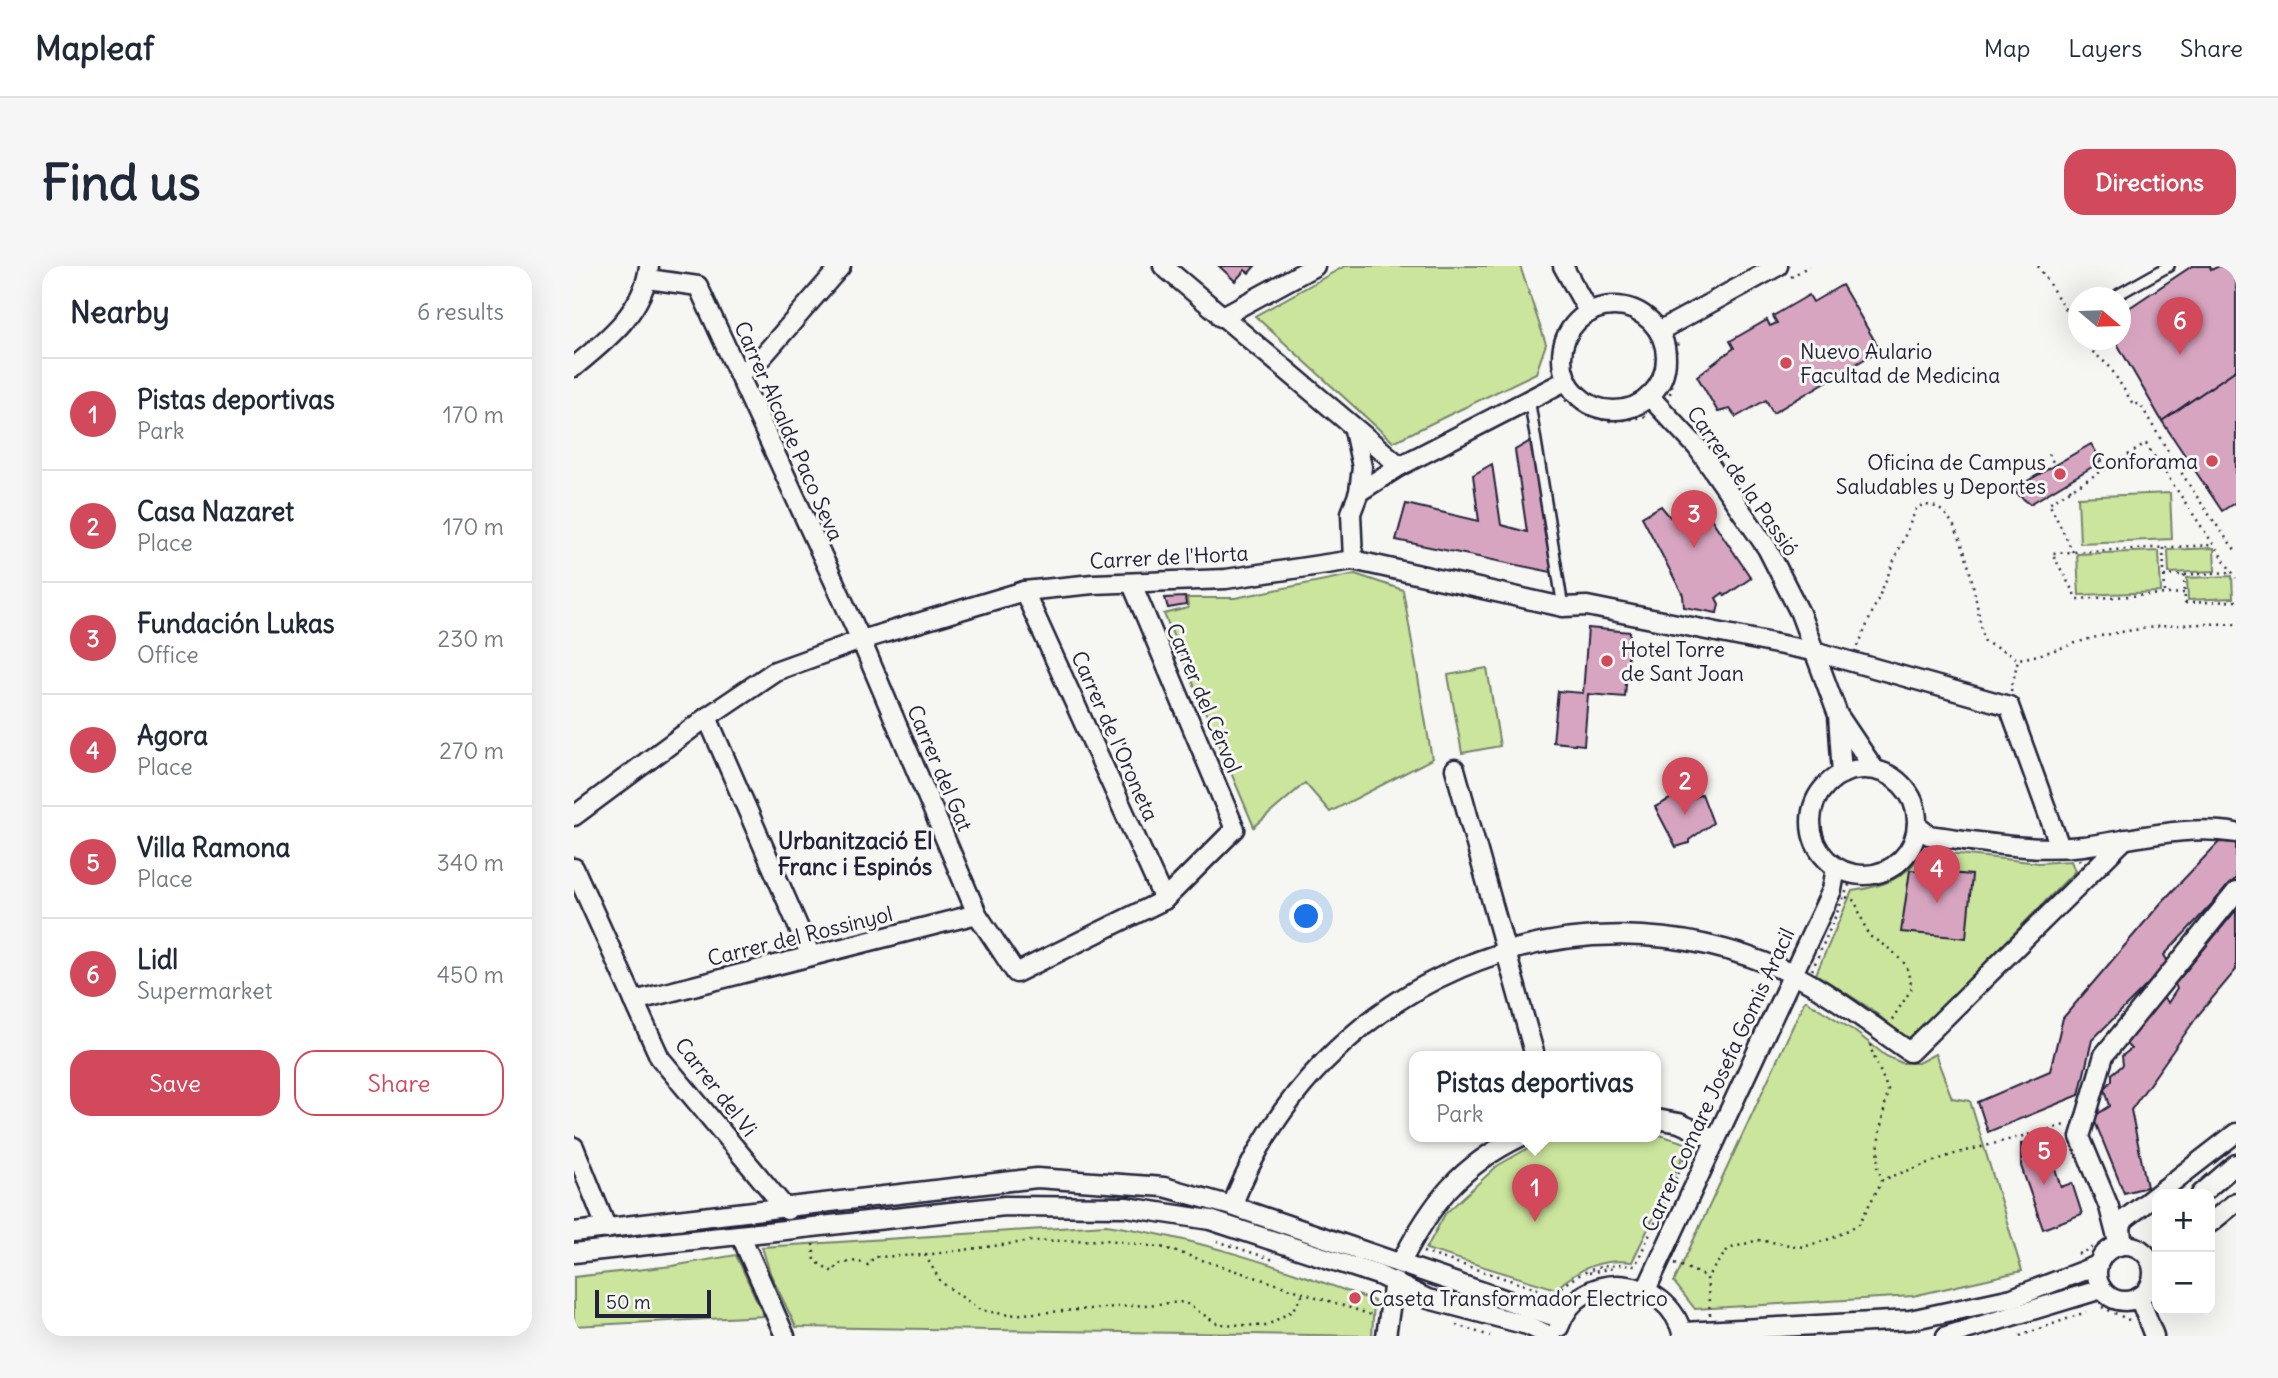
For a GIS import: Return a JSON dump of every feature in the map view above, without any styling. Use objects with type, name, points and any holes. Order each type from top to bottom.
[{"type":"street","points":[[739,373],[763,356],[841,266]]},
{"type":"street","points":[[1163,266],[1353,430],[1400,466]]},
{"type":"street","points":[[1221,317],[1315,266]]},
{"type":"street","points":[[1563,266],[1589,313]]},
{"type":"street","points":[[574,367],[621,329],[648,272]]},
{"type":"street","name":"Carrer Alcalde Paco Seva","points":[[648,272],[698,286],[861,640]]},
{"type":"street","points":[[1659,331],[1783,272]]},
{"type":"street","points":[[1611,307],[1633,310],[1647,317],[1659,331],[1666,356],[1664,371],[1649,396],[1635,406],[1618,410],[1601,409],[1576,394],[1567,380],[1563,351],[1567,335],[1576,322],[1589,313],[1611,307]]},
{"type":"street","points":[[1359,492],[1400,466],[1567,380]]},
{"type":"street","name":"Carrer de la Passió","points":[[1649,396],[1669,414],[1697,447],[1767,548],[1817,652],[1838,715],[1875,770]]},
{"type":"street","points":[[1353,430],[1362,467],[1359,492],[1351,513],[1353,560]]},
{"type":"street","name":"Carrer de l'Horta","points":[[574,816],[707,717],[775,671],[861,640],[1024,591],[1093,583],[1132,584],[1226,579],[1353,560],[1563,607],[1587,606],[1817,652],[2009,706]]},
{"type":"street","name":"Carrer del Cérvol","points":[[1132,584],[1235,829],[1164,900]]},
{"type":"street","name":"Carrer de l'Oroneta","points":[[1024,591],[1164,900]]},
{"type":"street","name":"Carrer del Gat","points":[[861,640],[977,914],[1016,973],[1164,900]]},
{"type":"street","points":[[2009,706],[2060,847]]},
{"type":"street","name":"Carrer de la Passió","points":[[1837,770],[1838,715]]},
{"type":"street","points":[[707,717],[811,956]]},
{"type":"street","points":[[1455,769],[1534,1051]]},
{"type":"street","points":[[1837,770],[1875,770],[1890,776],[1903,786],[1913,800],[1920,834],[1902,860],[1889,869],[1874,875],[1837,869],[1819,852],[1813,837],[1811,821],[1814,806],[1821,791],[1837,770]]},
{"type":"street","points":[[1920,834],[2017,848],[2060,847],[2209,828],[2236,833]]},
{"type":"street","points":[[1232,1206],[1249,1165],[1282,1109],[1333,1050],[1410,992],[1457,969],[1504,951],[1582,938],[1644,936],[1707,947],[1792,974],[1884,1030],[1910,1052],[2125,839]]},
{"type":"street","name":"Carrer del Vi","points":[[574,868],[660,1058],[786,1210]]},
{"type":"street","name":"Carrer Comare Josefa Gomis Aracil","points":[[1646,1290],[1792,974],[1838,893],[1837,869]]},
{"type":"street","points":[[2115,1244],[2109,1207],[2081,1137],[2104,1055],[2236,892]]},
{"type":"street","name":"Carrer del Rossinyol","points":[[634,1002],[977,914]]},
{"type":"street","points":[[1661,1120],[1679,1123],[1715,1139]]},
{"type":"street","points":[[2102,1298],[2098,1265],[2115,1244],[2125,1219],[2236,1133]]},
{"type":"street","points":[[1401,1262],[1421,1224],[1443,1193],[1467,1168],[1521,1142]]},
{"type":"street","points":[[574,1147],[607,1229]]},
{"type":"street","points":[[2207,1189],[2236,1164]]},
{"type":"street","points":[[574,1232],[786,1210],[1037,1178],[1164,1187],[1232,1206],[1263,1219],[1401,1262],[1435,1278],[1562,1318]]},
{"type":"street","points":[[2215,1219],[2236,1202]]},
{"type":"street","points":[[574,1253],[1005,1206],[1126,1207],[1199,1216],[1394,1282],[1428,1299],[1527,1325],[1550,1336]]},
{"type":"street","points":[[741,1236],[785,1336]]},
{"type":"street","points":[[2115,1244],[2152,1250]]},
{"type":"street","points":[[1946,1336],[2102,1298],[2123,1301],[2139,1297],[2151,1284],[2152,1252]]},
{"type":"street","points":[[1556,1336],[1562,1318],[1578,1300],[1598,1288],[1631,1285],[1646,1290],[1669,1307],[1683,1334],[1709,1319],[1910,1320],[2012,1298],[2098,1265]]},
{"type":"street","points":[[1386,1336],[1386,1317],[1394,1282]]},
{"type":"street","points":[[2139,1297],[2151,1328]]},
{"type":"lane","points":[[2131,287],[2169,266]]},
{"type":"lane","points":[[1536,395],[1563,607]]},
{"type":"path","points":[[1783,272],[1809,266]]},
{"type":"path","points":[[2038,266],[2068,314]]},
{"type":"path","points":[[1536,395],[1552,374],[1555,339],[1570,316],[1564,301],[1577,292]]},
{"type":"path","points":[[1563,398],[1594,420],[1621,421],[1646,415],[1657,425],[1677,408],[1669,392],[1676,365],[1677,340],[1685,336]]},
{"type":"path","points":[[2091,350],[2110,367],[2133,404],[2140,404],[2184,478],[2204,504],[2206,514],[2236,551]]},
{"type":"path","points":[[2073,552],[2049,503],[2146,444],[2236,578]]},
{"type":"path","points":[[2048,454],[2055,465]]},
{"type":"path","points":[[2066,482],[2071,490]]},
{"type":"path","points":[[1851,662],[1917,507],[1925,504],[1939,507],[1951,521],[1969,560],[1985,642],[2018,659],[2043,655],[2099,636],[2135,630],[2195,622],[2236,624]]},
{"type":"path","points":[[2184,593],[2077,599],[2052,553],[2214,545]]},
{"type":"path","points":[[2163,548],[2165,594]]},
{"type":"path","points":[[2164,576],[2232,572]]},
{"type":"path","points":[[2184,575],[2185,603],[2236,601]]},
{"type":"path","points":[[2009,706],[2018,659]]},
{"type":"path","points":[[1837,770],[1806,798],[1803,827],[1811,853],[1837,869]]},
{"type":"path","points":[[1921,846],[2031,858],[2078,856],[2083,870],[1908,1045],[1810,975],[1838,893],[1849,885],[1880,881],[1900,870],[1921,846]]},
{"type":"path","points":[[1838,893],[1855,901],[1868,935],[1891,950],[1906,965],[1912,988],[1870,1047],[1888,1090],[1879,1136],[1878,1169],[1882,1180]]},
{"type":"path","points":[[1709,1319],[1707,1277],[1728,1249],[1758,1240],[1803,1247],[1833,1238],[1858,1224],[1882,1180],[1951,1155],[2064,1124],[2069,1127]]},
{"type":"path","points":[[1423,1245],[1420,1251],[1553,1294],[1579,1274],[1598,1265],[1635,1266],[1693,1143],[1684,1139]]},
{"type":"path","points":[[806,1241],[812,1240],[815,1261],[832,1272],[838,1264],[857,1261],[868,1265],[874,1257],[925,1255],[1032,1241],[1109,1240],[1164,1248],[1303,1294],[1386,1317]]},
{"type":"path","points":[[1213,1240],[1283,1263]]},
{"type":"path","points":[[2066,1259],[2115,1244]]},
{"type":"path","points":[[925,1255],[941,1282],[980,1310],[1009,1315],[1184,1302],[1218,1324],[1266,1326],[1292,1311],[1303,1294]]},
{"type":"path","points":[[2102,1298],[2136,1323],[2151,1328]]},
{"type":"path","points":[[2020,1336],[2088,1311]]},
{"type":"path","points":[[1454,1322],[1491,1334]]},
{"type":"green space","points":[[1345,266],[1520,266],[1546,344],[1536,373],[1393,442],[1255,316]]},
{"type":"green space","points":[[2170,493],[2172,539],[2080,543],[2078,497]]},
{"type":"green space","points":[[2214,548],[2215,571],[2169,573],[2168,550]]},
{"type":"green space","points":[[2159,551],[2161,592],[2079,595],[2077,554]]},
{"type":"green space","points":[[1355,574],[1403,590],[1432,759],[1330,812],[1305,783],[1254,827],[1164,614],[1188,608],[1187,598],[1235,598]]},
{"type":"green space","points":[[2232,576],[2233,598],[2188,600],[2187,578]]},
{"type":"green space","points":[[1487,668],[1500,746],[1462,753],[1448,675]]},
{"type":"green space","points":[[1923,850],[2039,863],[2071,861],[2075,871],[1909,1041],[1871,1009],[1816,974],[1852,891],[1893,880],[1910,868]]},
{"type":"green space","points":[[1805,1000],[1853,1030],[1886,1056],[1902,1063],[1918,1063],[1935,1054],[1952,1098],[1970,1101],[2022,1271],[1913,1296],[1695,1309],[1674,1282]]},
{"type":"green space","points":[[1661,1136],[1689,1144],[1632,1262],[1591,1266],[1573,1275],[1556,1289],[1426,1249],[1445,1214],[1497,1166],[1525,1150],[1548,1142],[1661,1142]]},
{"type":"green space","points":[[1106,1225],[1209,1246],[1309,1277],[1374,1301],[1372,1336],[796,1327],[770,1273],[762,1247]]},
{"type":"green space","points":[[736,1255],[764,1316],[574,1326],[574,1277],[672,1266]]},
{"type":"building","points":[[1219,266],[1255,266],[1249,273],[1245,270],[1235,281]]},
{"type":"building","points":[[2192,266],[2210,266],[2211,270],[2219,266],[2236,266],[2236,370],[2162,421],[2121,350],[2131,350],[2131,307]]},
{"type":"building","name":"Nuevo Aulario Facultad de Medicina","points":[[1842,285],[1880,350],[1773,413],[1766,400],[1736,417],[1730,409],[1718,412],[1697,376],[1734,348],[1730,341],[1767,320],[1770,326],[1777,323],[1773,316],[1809,295],[1813,302]]},
{"type":"building","name":"Conforama","points":[[2236,370],[2236,502],[2222,511],[2162,421]]},
{"type":"building","points":[[1534,439],[1545,536],[1550,537],[1556,573],[1396,540],[1406,504],[1479,521],[1473,475],[1492,464],[1501,525],[1527,532],[1515,450]]},
{"type":"building","name":"Oficina de Campus Saludables y Deportes","points":[[2091,444],[2102,461],[2030,504],[2012,490]]},
{"type":"building","points":[[1698,499],[1751,578],[1725,596],[1723,593],[1716,598],[1719,604],[1717,613],[1684,607],[1683,595],[1642,517],[1661,506],[1670,517]]},
{"type":"building","points":[[1185,597],[1186,605],[1168,608],[1165,598]]},
{"type":"building","name":"Hotel Torre de Sant Joan","points":[[1588,628],[1630,632],[1625,697],[1588,694],[1584,745],[1553,742],[1558,691],[1583,693]]},
{"type":"building","points":[[1681,793],[1687,801],[1702,794],[1713,823],[1689,840],[1689,843],[1676,847],[1655,807]]},
{"type":"building","points":[[2219,842],[2236,843],[2236,878],[2164,955],[2169,963],[2092,1040],[2079,1095],[1988,1132],[1978,1102],[2050,1071],[2063,1018],[2161,903]]},
{"type":"building","points":[[1910,870],[1972,875],[1966,938],[1901,932]]},
{"type":"building","points":[[2236,910],[2236,970],[2199,1014],[2131,1110],[2147,1187],[2124,1193],[2093,1117],[2110,1106],[2105,1089],[2112,1080],[2112,1074],[2123,1065],[2122,1056],[2131,1049],[2126,1044],[2163,998],[2168,1003],[2177,989],[2175,984]]},
{"type":"building","points":[[2046,1141],[2061,1187],[2072,1183],[2082,1214],[2043,1229],[2021,1166],[2021,1144]]},
{"type":"place","name":"Lidl","points":[[2180,355]]},
{"type":"place","name":"Nuevo Aulario Facultad de Medicina","points":[[1786,363]]},
{"type":"place","name":"Conforama","points":[[2212,461]]},
{"type":"place","name":"Oficina de Campus Saludables y Deportes","points":[[2060,474]]},
{"type":"place","name":"Fundación Lukas","points":[[1694,548]]},
{"type":"place","name":"Hotel Torre de Sant Joan","points":[[1607,661]]},
{"type":"place","name":"Casa Nazaret","points":[[1685,815]]},
{"type":"place","name":"Agora","points":[[1937,903]]},
{"type":"place","name":"Villa Ramona","points":[[2044,1185]]},
{"type":"place","name":"Pistas deportivas","points":[[1535,1222]]},
{"type":"place","name":"Caseta Transformador Electrico","points":[[1355,1298]]},
{"type":"district","name":"Urbanització El Franc i Espinós","points":[[855,853]]}]
